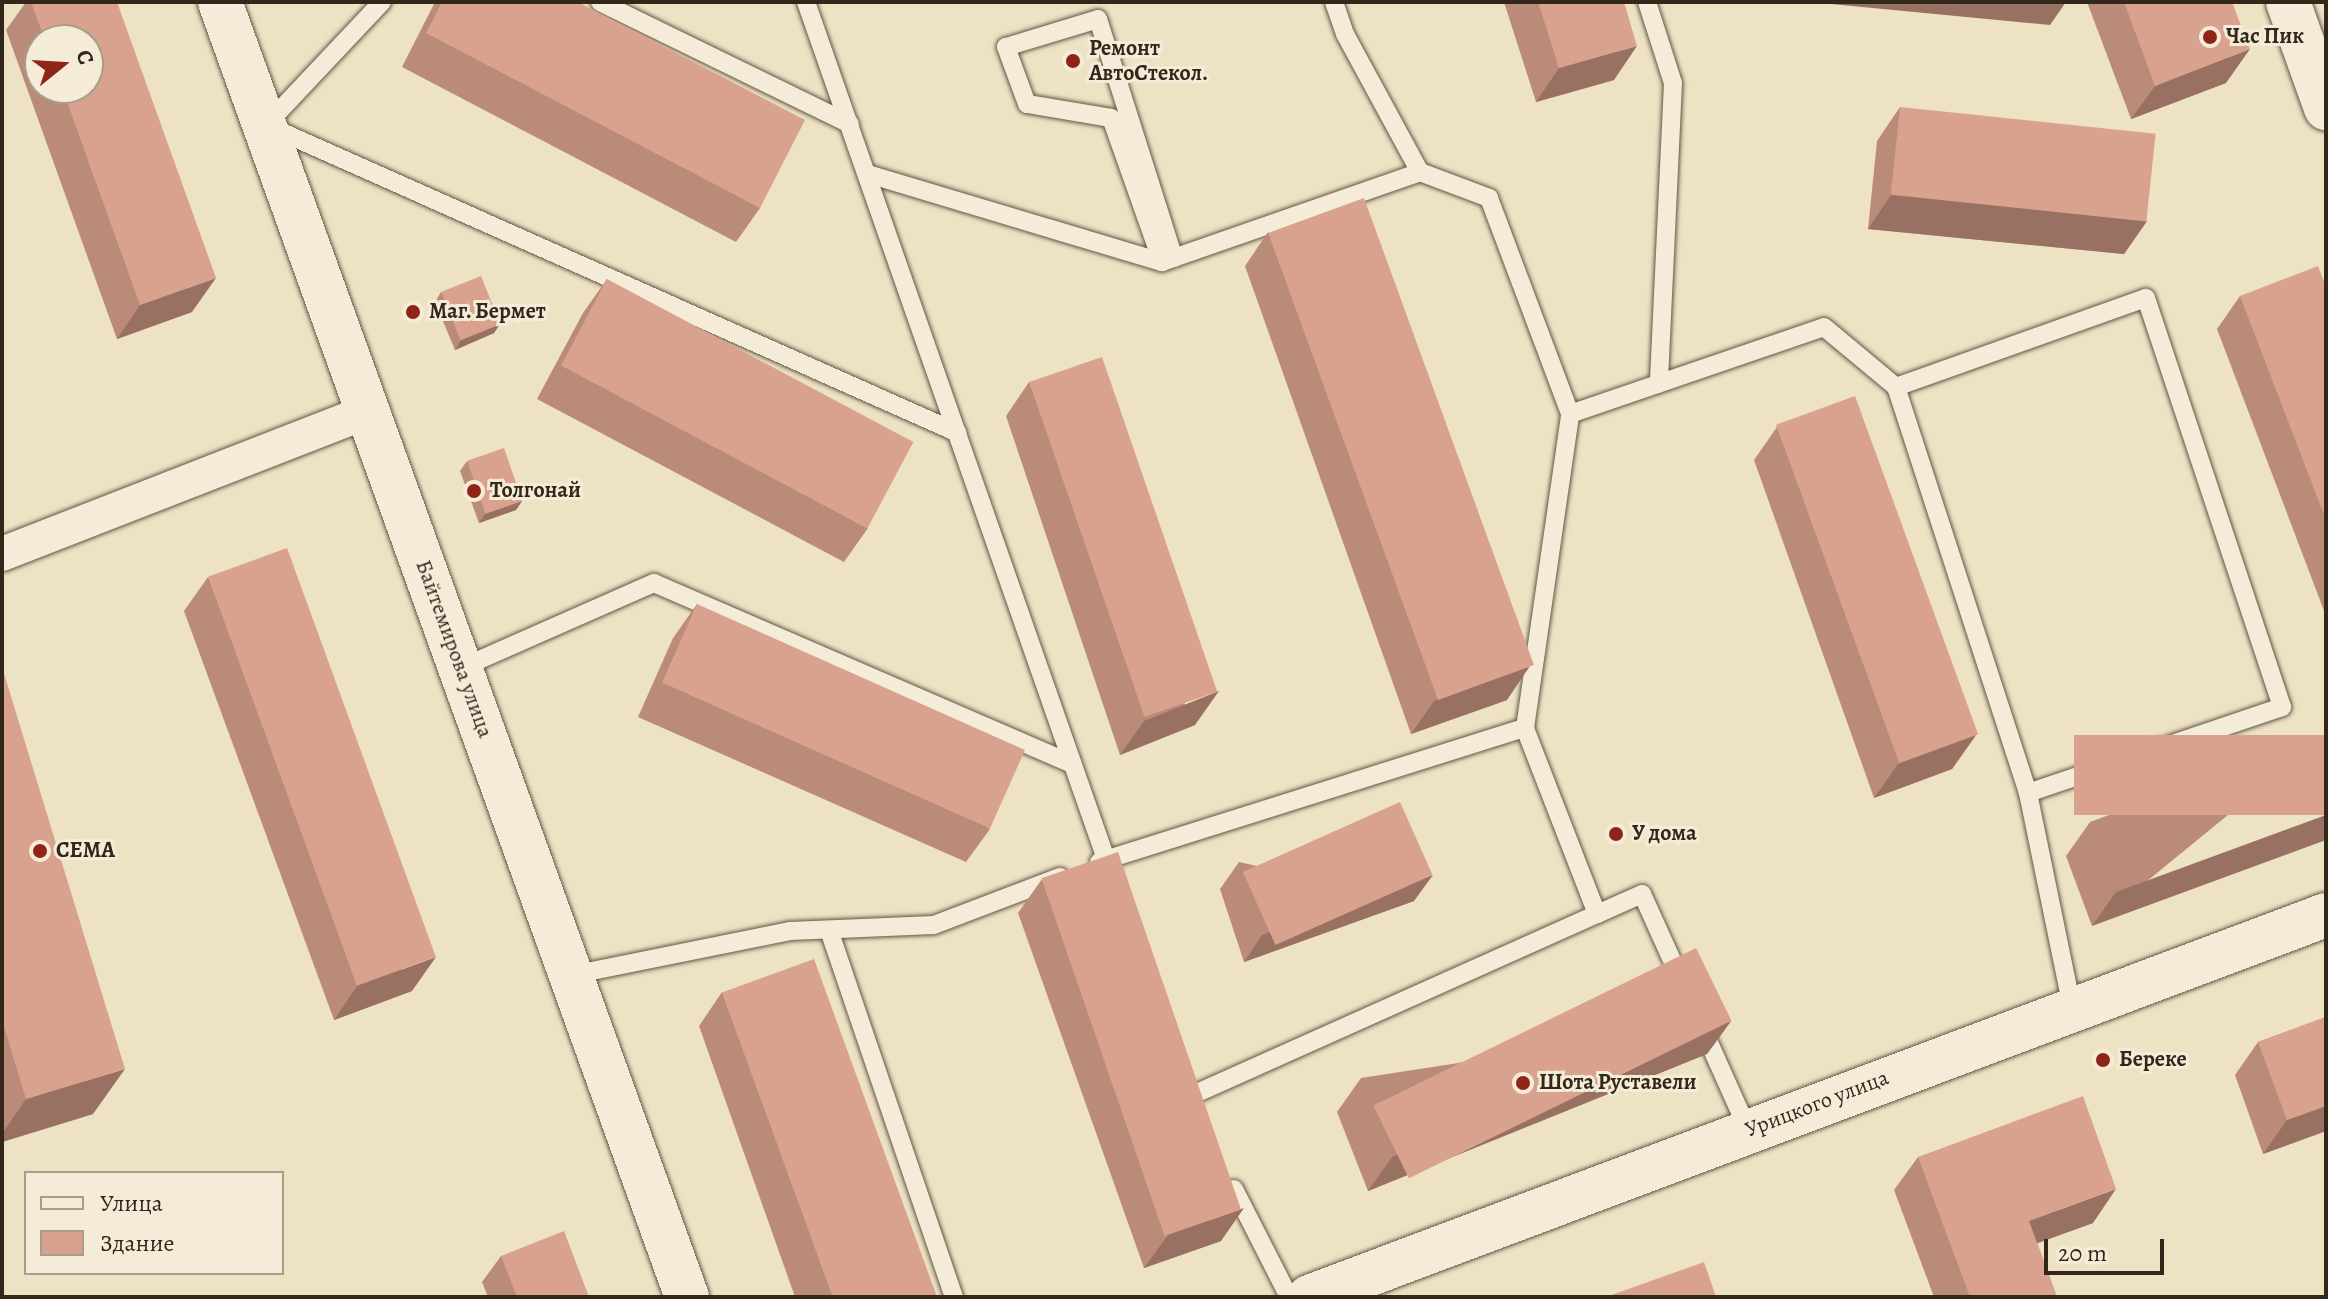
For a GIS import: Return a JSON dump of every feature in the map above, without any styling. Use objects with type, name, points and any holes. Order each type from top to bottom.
[{"type":"street","name":"Байтемирова улица","points":[[220,2],[687,1297]]},
{"type":"street","points":[[2288,2],[2326,108]]},
{"type":"street","points":[[2,554],[368,411]]},
{"type":"street","name":"Урицкого улица","points":[[1309,1297],[2072,1007],[2326,915]]},
{"type":"lane","points":[[382,2],[266,125],[958,433]]},
{"type":"lane","points":[[600,2],[850,124]]},
{"type":"lane","points":[[806,2],[1121,904]]},
{"type":"lane","points":[[1334,2],[1345,34],[1420,172]]},
{"type":"lane","points":[[1647,2],[1673,83],[1659,384]]},
{"type":"lane","points":[[1098,19],[1168,260],[1111,118],[1027,104],[1006,47],[1098,19]]},
{"type":"lane","points":[[868,174],[1168,260],[1420,172],[1489,198],[1570,414],[1525,728],[1597,914]]},
{"type":"lane","points":[[1896,387],[2146,298],[2282,707],[2028,793]]},
{"type":"lane","points":[[1570,414],[1824,327],[1896,387],[2028,793],[2072,1007]]},
{"type":"lane","points":[[461,668],[654,583],[1072,764]]},
{"type":"lane","points":[[572,975],[790,931],[934,925],[1106,859],[1525,728]]},
{"type":"lane","points":[[1189,1097],[1642,894],[1748,1130]]},
{"type":"lane","points":[[829,930],[954,1297]]},
{"type":"lane","points":[[1224,1169],[1289,1297]]},
{"type":"building","points":[[31,2],[117,2],[216,278],[140,305],[68,104],[104,104],[104,24],[39,24]]},
{"type":"building","points":[[442,2],[578,2],[805,120],[760,208],[426,33]]},
{"type":"building","points":[[1538,2],[1624,2],[1637,46],[1559,68]]},
{"type":"building","points":[[2124,2],[2232,2],[2250,49],[2155,86]]},
{"type":"building","points":[[1900,107],[2156,134],[2146,221],[1891,195]]},
{"type":"building","points":[[1364,198],[1534,665],[1438,700],[1268,233]]},
{"type":"building","points":[[2318,266],[2326,287],[2326,520],[2240,296]]},
{"type":"building","points":[[481,276],[500,324],[461,340],[441,292]]},
{"type":"building","points":[[607,279],[913,442],[867,528],[561,366]]},
{"type":"building","points":[[1102,357],[1217,692],[1144,717],[1029,382]]},
{"type":"building","points":[[1855,396],[1978,734],[1899,763],[1776,425]]},
{"type":"building","points":[[504,448],[522,501],[485,514],[467,461]]},
{"type":"building","points":[[287,548],[436,957],[357,985],[208,577]]},
{"type":"building","points":[[697,604],[1025,750],[990,829],[662,683]]},
{"type":"building","points":[[2,667],[125,1069],[26,1099],[2,1020]]},
{"type":"building","points":[[2074,735],[2326,735],[2326,815],[2074,815]]},
{"type":"building","points":[[1400,802],[1433,875],[1275,945],[1243,872]]},
{"type":"building","points":[[1118,852],[1241,1209],[1164,1236],[1041,878]]},
{"type":"building","name":"Шота Руставели","points":[[1696,948],[1732,1021],[1409,1178],[1373,1105]]},
{"type":"building","points":[[814,959],[937,1296],[833,1297],[722,993]]},
{"type":"building","points":[[2326,1017],[2326,1106],[2287,1120],[2258,1042]]},
{"type":"building","points":[[2083,1096],[2116,1189],[2029,1221],[2057,1297],[1970,1297],[1918,1157]]},
{"type":"building","points":[[564,1231],[589,1297],[517,1297],[501,1256]]},
{"type":"building","points":[[1704,1262],[1716,1297],[1606,1297]]},
{"type":"place","name":"Час Пик","points":[[2210,37]]},
{"type":"place","name":"Ремонт АвтоСтекол.","points":[[1073,61]]},
{"type":"place","name":"Маг. Бермет","points":[[413,312]]},
{"type":"place","name":"Толгонай","points":[[474,491]]},
{"type":"place","name":"У дома","points":[[1616,834]]},
{"type":"place","name":"СЕМА","points":[[40,851]]},
{"type":"place","name":"Береке","points":[[2103,1060]]},
{"type":"place","name":"Шота Руставели","points":[[1523,1083]]}]
